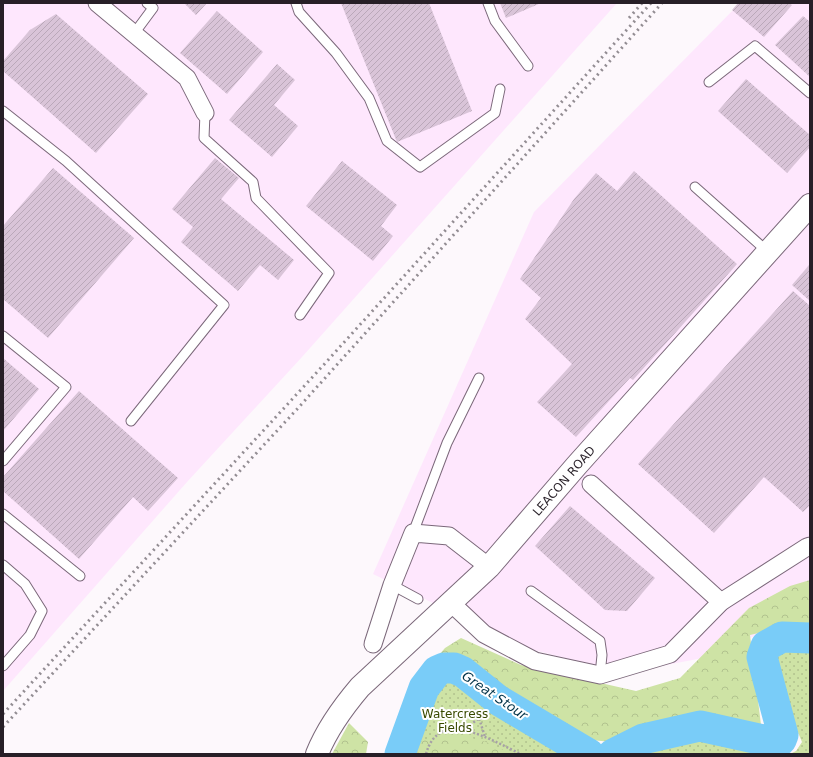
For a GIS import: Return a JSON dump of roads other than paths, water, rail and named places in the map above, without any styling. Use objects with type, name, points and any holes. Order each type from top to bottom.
[{"type":"street","points":[[97,3],[133,35],[187,78],[205,113]]},
{"type":"street","name":"LEACON ROAD","points":[[317,754],[330,727],[360,687],[489,567],[583,459],[810,205]]},
{"type":"street","points":[[591,484],[721,602]]},
{"type":"street","points":[[373,644],[392,585],[414,532],[449,536],[489,567]]},
{"type":"street","points":[[450,602],[484,634],[535,661],[600,675],[670,654],[721,602],[807,546],[810,546]]},
{"type":"lane","points":[[133,35],[153,8],[148,3]]},
{"type":"lane","points":[[296,3],[299,12],[336,52],[369,98],[387,141],[420,167],[495,114],[500,89]]},
{"type":"lane","points":[[488,3],[496,21],[528,66]]},
{"type":"lane","points":[[709,82],[754,46],[810,93]]},
{"type":"lane","points":[[3,111],[66,161],[224,305],[131,421]]},
{"type":"lane","points":[[205,113],[204,138],[253,182],[256,198],[329,273],[300,315]]},
{"type":"lane","points":[[695,187],[768,252]]},
{"type":"lane","points":[[3,336],[66,387],[3,461]]},
{"type":"lane","points":[[414,532],[447,443],[479,378]]},
{"type":"lane","points":[[3,514],[80,576]]},
{"type":"lane","points":[[3,565],[25,584],[42,611],[30,635],[3,666]]},
{"type":"lane","points":[[392,585],[418,599]]},
{"type":"lane","points":[[531,591],[600,640],[602,655],[600,675]]},
{"type":"waterway","name":"Great Stour","points":[[613,754],[643,739],[700,726],[777,743],[781,740],[783,735],[762,657],[766,646],[782,637],[810,638]]},
{"type":"waterway","name":"Great Stour","points":[[400,754],[424,688],[437,671],[444,668],[454,668],[463,672],[498,700],[589,754]]},
{"type":"railway","points":[[629,18],[642,3]]},
{"type":"railway","points":[[3,714],[319,370],[651,3]]},
{"type":"railway","points":[[3,727],[299,407],[662,3]]},
{"type":"park label","name":"Watercress Fields","points":[[455,721]]}]
